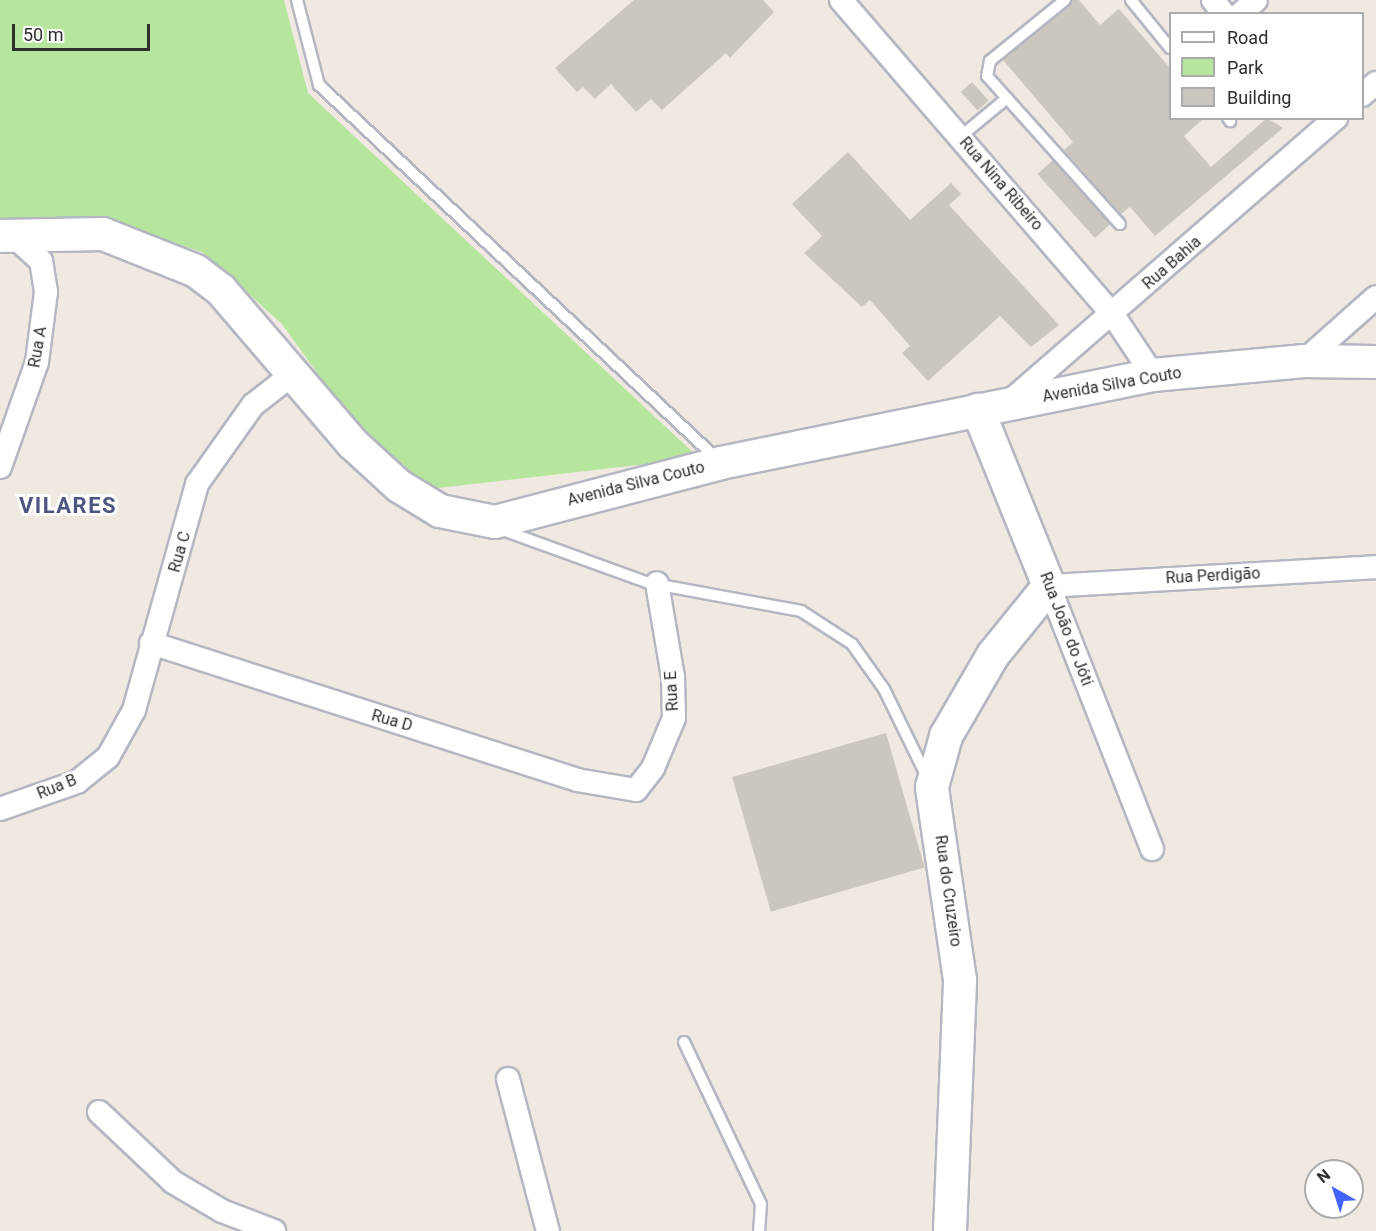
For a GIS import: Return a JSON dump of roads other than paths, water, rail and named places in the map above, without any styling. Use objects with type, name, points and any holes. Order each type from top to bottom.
[{"type":"main road","name":"Avenida Silva Couto","points":[[6,236],[103,234],[162,253],[221,290],[352,443],[399,486],[441,511],[495,522],[721,463],[1153,375],[1304,361],[1376,362]]},
{"type":"main road","name":"Rua João do Jóti","points":[[992,407],[1049,586]]},
{"type":"main road","name":"Rua do Cruzeiro","points":[[950,1231],[960,980],[932,787],[946,736],[993,655],[1049,586]]},
{"type":"street","name":"Rua Nina Ribeiro","points":[[841,0],[1113,315],[1153,375]]},
{"type":"street","points":[[1213,0],[1222,12]]},
{"type":"street","points":[[1242,12],[1256,0]]},
{"type":"street","points":[[1364,93],[1376,83]]},
{"type":"street","name":"Rua Bahia","points":[[992,407],[1113,315],[1325,122]]},
{"type":"street","name":"Rua A","points":[[0,467],[37,362],[46,292],[41,261],[6,236]]},
{"type":"street","points":[[1304,361],[1376,297]]},
{"type":"street","name":"Rua C","points":[[108,757],[134,710],[197,484],[253,405],[294,373]]},
{"type":"street","name":"Rua Perdigão","points":[[1049,586],[1376,567]]},
{"type":"street","name":"Rua E","points":[[636,790],[653,768],[674,718],[673,677],[657,583]]},
{"type":"street","name":"Rua João do Jóti","points":[[1049,586],[1152,849]]},
{"type":"street","name":"Rua D","points":[[151,643],[577,780],[636,790]]},
{"type":"street","name":"Rua B","points":[[0,809],[77,782],[108,757]]},
{"type":"street","points":[[507,1079],[548,1231]]},
{"type":"street","points":[[99,1112],[173,1182],[222,1211],[274,1231]]},
{"type":"lane","points":[[297,0],[319,85],[721,463]]},
{"type":"lane","points":[[1065,0],[990,61],[987,76],[1120,224]]},
{"type":"lane","points":[[1131,0],[1169,47]]},
{"type":"lane","points":[[960,136],[1007,98]]},
{"type":"lane","points":[[495,522],[498,533],[657,583],[801,611],[852,644],[884,689],[932,787]]},
{"type":"lane","points":[[684,1042],[761,1204],[759,1231]]},
{"type":"district","name":"VILARES","points":[[68,506]]}]
